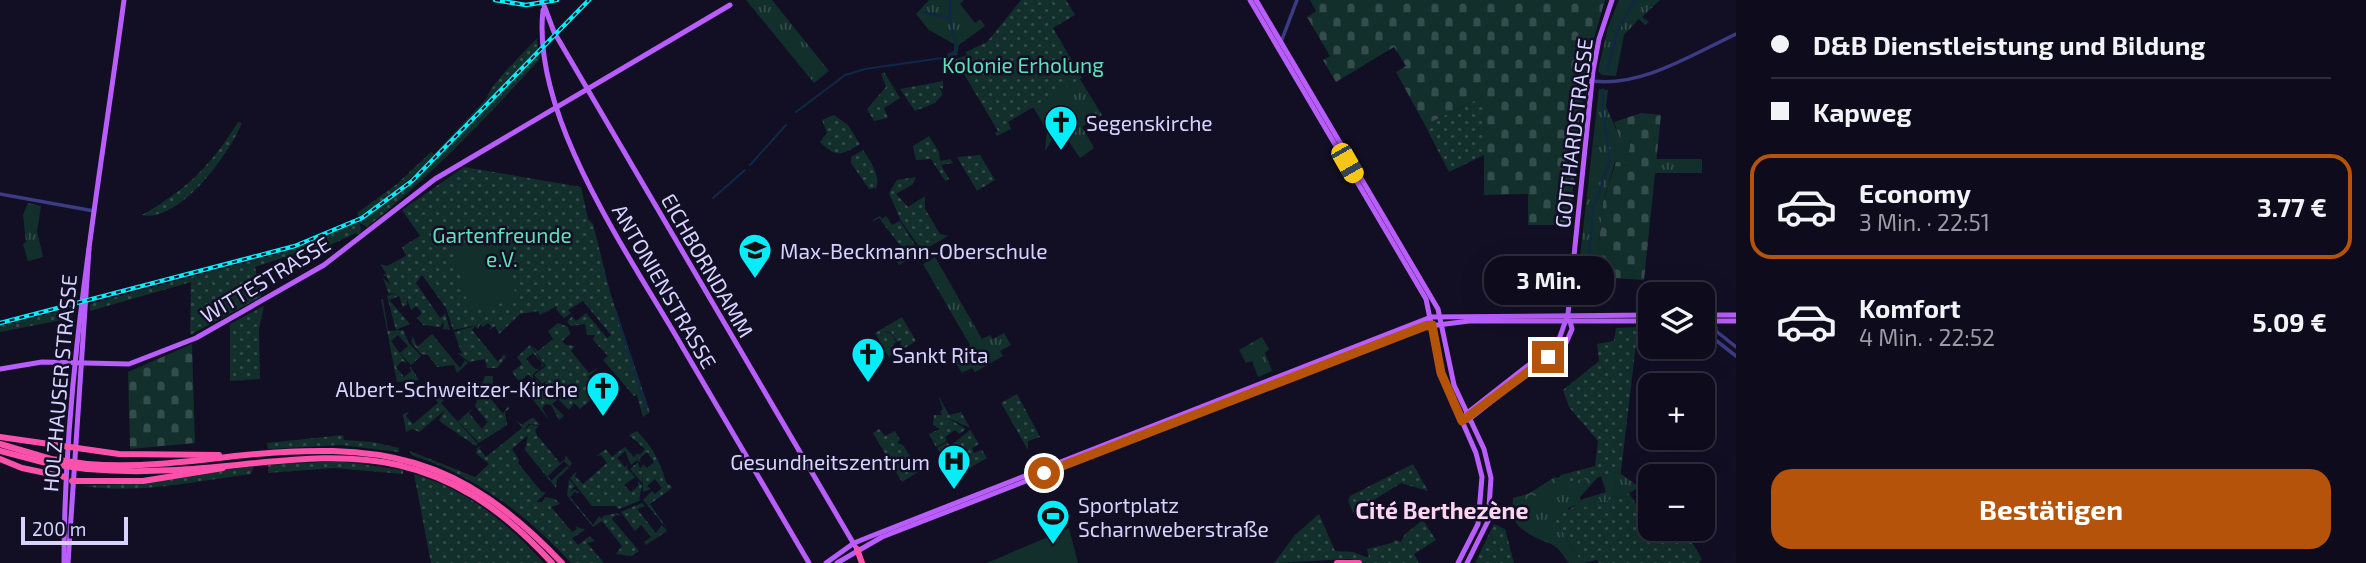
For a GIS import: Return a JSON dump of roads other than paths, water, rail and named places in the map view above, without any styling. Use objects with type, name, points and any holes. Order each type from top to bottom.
[{"type":"highway","points":[[0,437],[128,455],[232,457],[243,460]]},
{"type":"highway","points":[[0,444],[51,462]]},
{"type":"highway","points":[[0,451],[87,467],[145,471],[342,450],[398,461],[414,461],[443,472],[488,497],[526,526],[562,563]]},
{"type":"highway","points":[[87,467],[144,466],[232,457]]},
{"type":"highway","points":[[0,459],[22,468],[65,477]]},
{"type":"highway","points":[[72,481],[143,481],[235,466],[243,460]]},
{"type":"highway","points":[[398,461],[478,498],[540,549],[551,563]]},
{"type":"highway","points":[[855,546],[862,563]]},
{"type":"highway","points":[[1337,563],[1359,563]]},
{"type":"main road","name":"HOLZHAUSER STRASSE","points":[[66,563],[65,477],[70,448],[76,363],[89,248],[124,0]]},
{"type":"main road","name":"WITTESTRASSE","points":[[0,369],[42,362],[134,363],[196,338],[312,273],[424,186],[588,91],[736,0]]},
{"type":"main road","points":[[1250,0],[1267,24],[1440,315],[1454,385],[1478,460],[1483,496],[1477,529],[1458,563]]},
{"type":"main road","points":[[1256,0],[1267,24]]},
{"type":"main road","name":"GOTTHARDSTRASSE","points":[[1466,418],[1566,343],[1572,330],[1568,314],[1591,81],[1599,39],[1612,0]]},
{"type":"main road","name":"EICHBORNDAMM","points":[[543,3],[553,30],[588,91],[855,546]]},
{"type":"main road","name":"ANTONIENSTRASSE","points":[[543,3],[541,27],[544,54],[558,108],[604,213],[809,563]]},
{"type":"main road","points":[[1430,301],[1435,344],[1445,386],[1466,418],[1488,463],[1492,496],[1484,534],[1466,563]]},
{"type":"main road","points":[[1241,393],[1400,334],[1441,323],[1469,318],[1568,314],[1638,318]]},
{"type":"main road","points":[[826,563],[855,546],[1431,317],[1440,315],[1568,322],[1619,318]]},
{"type":"main road","points":[[1715,318],[1736,315]]},
{"type":"main road","points":[[1715,318],[1736,321]]},
{"type":"main road","name":"HOLZHAUSER STRASSE","points":[[66,563],[72,481],[70,448]]},
{"type":"main road","points":[[65,477],[72,481]]},
{"type":"main road","points":[[837,563],[855,546]]},
{"type":"street","points":[[1279,44],[1297,0]]},
{"type":"street","points":[[1591,81],[1612,83],[1635,79],[1736,34]]},
{"type":"street","points":[[0,194],[94,211]]},
{"type":"street","points":[[1715,318],[1716,331],[1736,346]]},
{"type":"street","points":[[1715,340],[1736,356]]},
{"type":"street","points":[[1725,349],[1730,342]]},
{"type":"waterway","points":[[945,58],[957,51],[950,19],[950,0]]},
{"type":"waterway","points":[[1607,72],[1617,32],[1635,0]]},
{"type":"waterway","points":[[923,12],[949,18]]},
{"type":"waterway","points":[[796,112],[845,75],[865,69],[942,58]]},
{"type":"waterway","points":[[1596,261],[1589,255],[1593,211],[1610,158],[1603,114],[1603,89]]},
{"type":"waterway","points":[[750,165],[786,125]]},
{"type":"waterway","points":[[713,198],[745,170]]},
{"type":"waterway","points":[[616,312],[647,412]]},
{"type":"railway","points":[[495,0],[526,5],[557,0]]},
{"type":"railway","points":[[0,323],[295,246],[362,218],[412,181],[589,0]]},
{"type":"place","name":"Segenskirche","points":[[1061,152]]},
{"type":"place","name":"Max-Beckmann-Oberschule","points":[[755,280]]},
{"type":"place","name":"Sankt Rita","points":[[868,384]]},
{"type":"place","name":"Albert-Schweitzer-Kirche","points":[[603,418]]},
{"type":"place","name":"Gesundheitszentrum","points":[[954,491]]},
{"type":"place","name":"Sportplatz Scharnweberstraße","points":[[1053,546]]},
{"type":"district","name":"Cité Berthezène","points":[[1442,510]]},
{"type":"park label","name":"Kolonie Erholung","points":[[1023,64]]},
{"type":"park label","name":"Gartenfreunde e.V.","points":[[502,246]]}]
